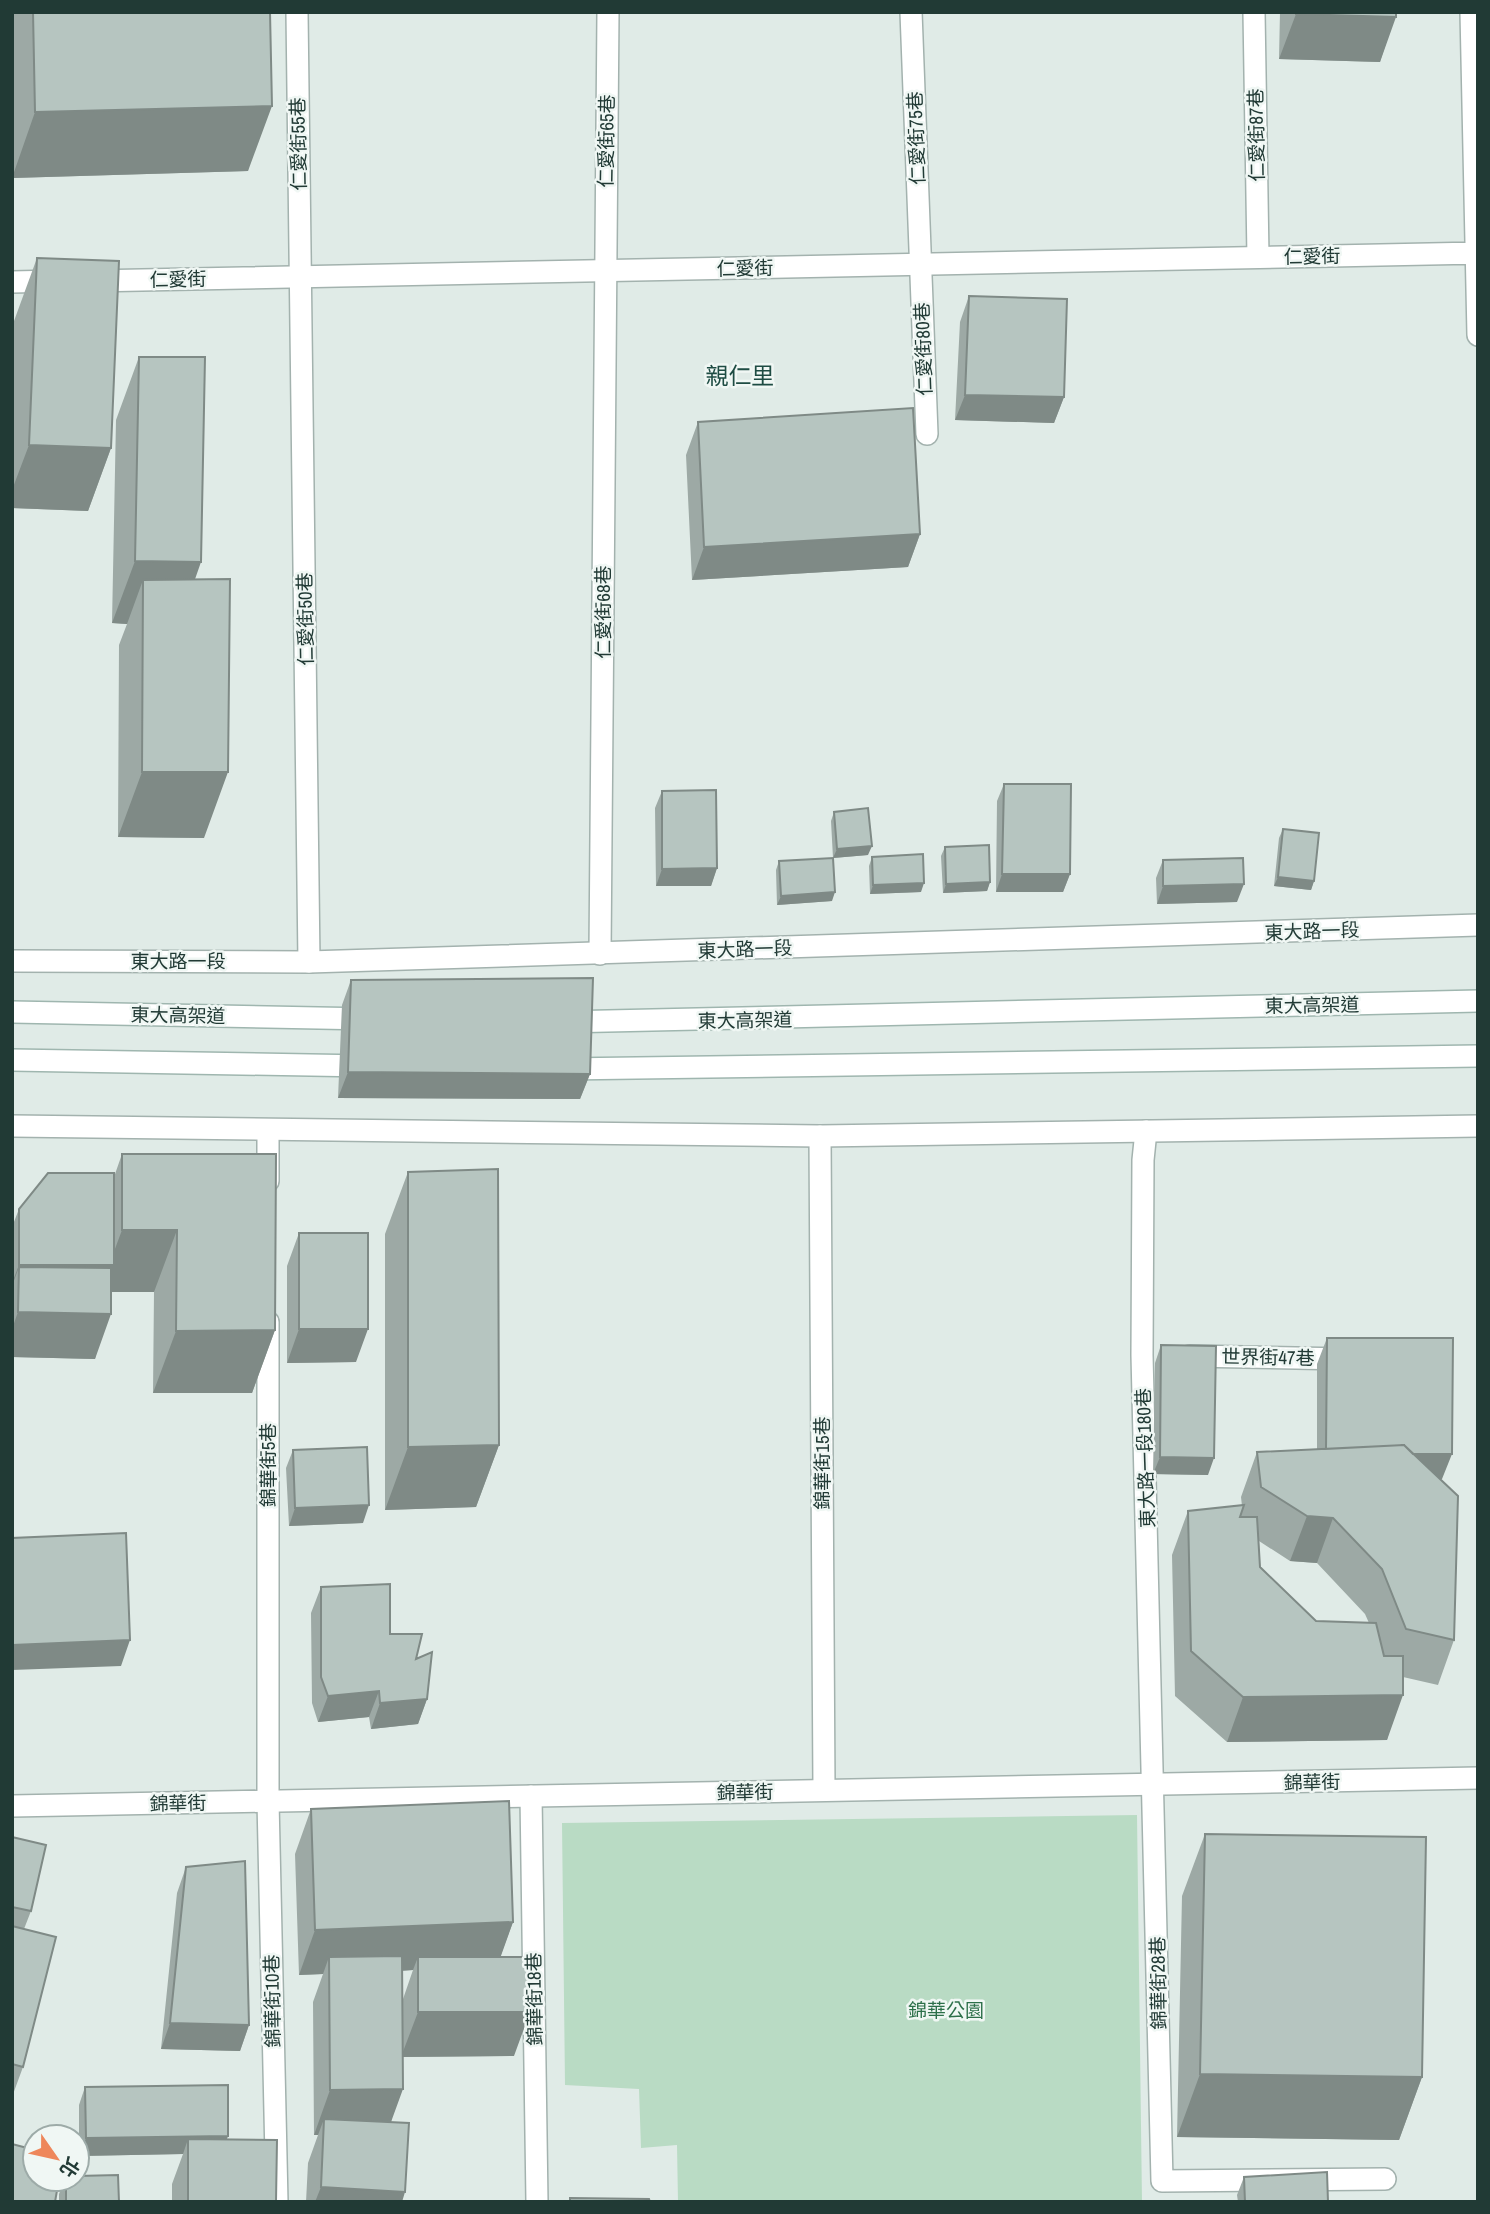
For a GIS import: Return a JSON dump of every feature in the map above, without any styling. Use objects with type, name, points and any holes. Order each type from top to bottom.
[{"type":"street","name":"仁愛街55巷","points":[[297,12],[300,276]]},
{"type":"street","name":"仁愛街65巷","points":[[605,271],[608,12]]},
{"type":"street","name":"仁愛街75巷","points":[[911,12],[920,264]]},
{"type":"street","name":"仁愛街87巷","points":[[1254,12],[1258,257]]},
{"type":"street","points":[[1471,12],[1478,335]]},
{"type":"street","name":"仁愛街","points":[[12,282],[1477,253]]},
{"type":"street","name":"仁愛街80巷","points":[[920,264],[927,434]]},
{"type":"street","name":"仁愛街68巷","points":[[600,954],[605,271]]},
{"type":"street","name":"仁愛街50巷","points":[[300,276],[309,962]]},
{"type":"street","name":"東大路一段","points":[[12,961],[309,962],[1478,925]]},
{"type":"street","name":"東大高架道","points":[[546,1022],[601,1023],[1478,1001]]},
{"type":"street","name":"東大高架道","points":[[12,1012],[396,1019]]},
{"type":"street","points":[[546,1069],[1478,1056]]},
{"type":"street","points":[[12,1060],[382,1066]]},
{"type":"street","points":[[12,1126],[820,1136],[1478,1126]]},
{"type":"street","points":[[268,1130],[268,1196]]},
{"type":"street","name":"東大路一段180巷","points":[[1146,1131],[1143,1160],[1156,1355],[1154,1785]]},
{"type":"street","name":"錦華街15巷","points":[[820,1136],[824,1790]]},
{"type":"street","name":"錦華街5巷","points":[[268,1306],[268,1801]]},
{"type":"street","name":"世界街47巷","points":[[1156,1355],[1352,1359]]},
{"type":"street","name":"錦華街","points":[[12,1806],[1478,1778]]},
{"type":"street","name":"錦華街28巷","points":[[1154,1785],[1162,2181],[1385,2179]]},
{"type":"street","name":"錦華街18巷","points":[[531,1796],[537,2202]]},
{"type":"street","name":"錦華街10巷","points":[[268,1801],[277,2202]]},
{"type":"green space","name":"錦華公園","points":[[1137,1815],[1142,2202],[678,2202],[677,2145],[641,2148],[639,2089],[565,2085],[562,1823]]},
{"type":"building","points":[[33,12],[270,12],[272,106],[35,112]]},
{"type":"building","points":[[1396,12],[1396,17],[1296,14]]},
{"type":"building","points":[[37,258],[119,261],[111,448],[29,445]]},
{"type":"building","points":[[969,296],[1067,299],[1064,397],[965,395]]},
{"type":"building","points":[[139,357],[205,357],[201,562],[135,561]]},
{"type":"building","points":[[913,408],[920,534],[704,547],[698,422]]},
{"type":"building","points":[[230,579],[228,772],[142,772],[143,580]]},
{"type":"building","points":[[1004,784],[1071,784],[1070,874],[1002,874]]},
{"type":"building","points":[[716,790],[717,868],[662,869],[662,791]]},
{"type":"building","points":[[868,808],[872,846],[837,849],[834,812]]},
{"type":"building","points":[[1283,829],[1319,833],[1314,881],[1278,877]]},
{"type":"building","points":[[989,845],[990,882],[946,884],[945,847]]},
{"type":"building","points":[[923,854],[924,883],[873,885],[872,857]]},
{"type":"building","points":[[833,858],[835,892],[781,896],[779,861]]},
{"type":"building","points":[[1243,858],[1244,884],[1163,886],[1163,860]]},
{"type":"building","points":[[593,978],[590,1074],[348,1072],[351,980]]},
{"type":"building","points":[[122,1154],[276,1154],[275,1330],[176,1331],[177,1230],[122,1230]]},
{"type":"building","points":[[498,1169],[499,1445],[408,1447],[408,1172]]},
{"type":"building","points":[[48,1173],[114,1173],[114,1265],[19,1265],[19,1209]]},
{"type":"building","points":[[299,1233],[368,1233],[368,1329],[299,1329]]},
{"type":"building","points":[[19,1267],[111,1268],[111,1314],[18,1312]]},
{"type":"building","points":[[1327,1338],[1453,1338],[1452,1454],[1413,1454],[1404,1445],[1326,1449]]},
{"type":"building","points":[[1161,1345],[1216,1346],[1214,1458],[1160,1457]]},
{"type":"building","points":[[1404,1445],[1458,1496],[1454,1640],[1406,1629],[1382,1569],[1333,1518],[1307,1516],[1261,1487],[1257,1452]]},
{"type":"building","points":[[367,1447],[369,1505],[295,1508],[293,1450]]},
{"type":"building","points":[[1244,1505],[1240,1517],[1257,1517],[1260,1567],[1316,1621],[1376,1623],[1384,1656],[1403,1656],[1403,1695],[1243,1697],[1191,1651],[1188,1511]]},
{"type":"building","points":[[126,1533],[130,1640],[12,1645],[12,1538]]},
{"type":"building","points":[[390,1584],[390,1634],[422,1634],[416,1659],[432,1652],[427,1699],[380,1703],[379,1691],[328,1696],[321,1677],[321,1587]]},
{"type":"building","points":[[509,1801],[513,1922],[315,1930],[311,1809]]},
{"type":"building","points":[[1205,1834],[1426,1837],[1422,2077],[1200,2074]]},
{"type":"building","points":[[12,1837],[46,1845],[31,1911],[12,1907]]},
{"type":"building","points":[[245,1861],[249,2025],[170,2023],[186,1867]]},
{"type":"building","points":[[12,1926],[56,1937],[23,2067],[12,2064]]},
{"type":"building","points":[[402,1956],[403,2089],[330,2090],[329,1957]]},
{"type":"building","points":[[418,1957],[530,1957],[530,2012],[418,2012]]},
{"type":"building","points":[[228,2085],[228,2136],[91,2138],[91,2123],[86,2123],[85,2087]]},
{"type":"building","points":[[324,2119],[409,2123],[405,2192],[321,2187]]},
{"type":"building","points":[[188,2139],[277,2140],[276,2202],[188,2202]]},
{"type":"building","points":[[12,2144],[21,2146],[21,2193],[57,2193],[55,2202],[12,2202]]},
{"type":"building","points":[[1327,2172],[1328,2202],[1245,2202],[1244,2177]]},
{"type":"building","points":[[118,2175],[119,2202],[66,2202],[66,2193],[91,2193],[91,2176]]},
{"type":"building","points":[[570,2198],[649,2199],[650,2202],[570,2202]]},
{"type":"district","name":"親仁里","points":[[740,376]]}]
